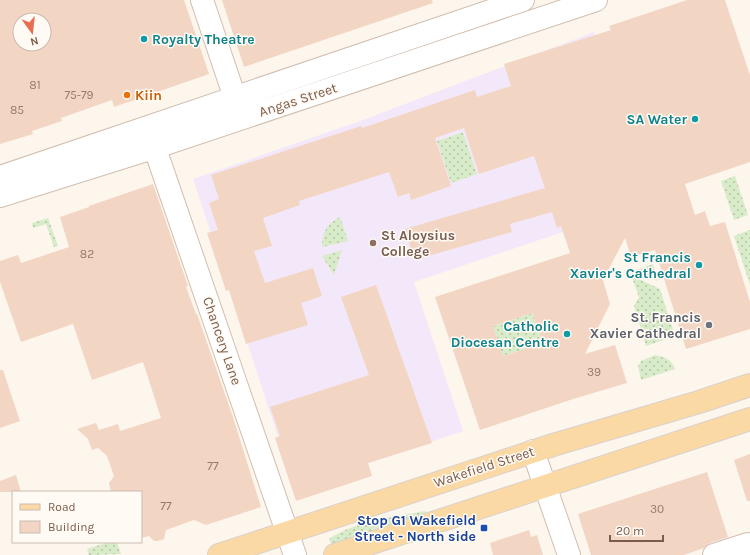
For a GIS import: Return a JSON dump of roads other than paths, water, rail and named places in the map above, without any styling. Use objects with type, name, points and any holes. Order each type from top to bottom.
[{"type":"main road","name":"Wakefield Street","points":[[219,555],[533,451],[699,402],[750,385]]},
{"type":"main road","points":[[335,555],[750,419]]},
{"type":"street","points":[[202,0],[235,98]]},
{"type":"street","name":"Angas Street","points":[[0,177],[523,0]]},
{"type":"street","name":"Angas Street","points":[[0,196],[156,147],[596,0]]},
{"type":"street","name":"Chancery Lane","points":[[148,127],[295,555]]},
{"type":"street","points":[[533,451],[569,555]]},
{"type":"street","points":[[714,555],[748,544]]},
{"type":"place","name":"Royalty Theatre","points":[[144,39]]},
{"type":"place","name":"Kiin","points":[[127,95]]},
{"type":"place","name":"SA Water","points":[[695,119]]},
{"type":"place","name":"St Aloysius College","points":[[373,243]]},
{"type":"place","name":"St Francis Xavier's Cathedral","points":[[699,265]]},
{"type":"place","name":"St. Francis Xavier Cathedral","points":[[709,325]]},
{"type":"place","name":"Catholic Diocesan Centre","points":[[567,334]]},
{"type":"place","name":"Stop G1 Wakefield Street - North side","points":[[484,528]]}]
